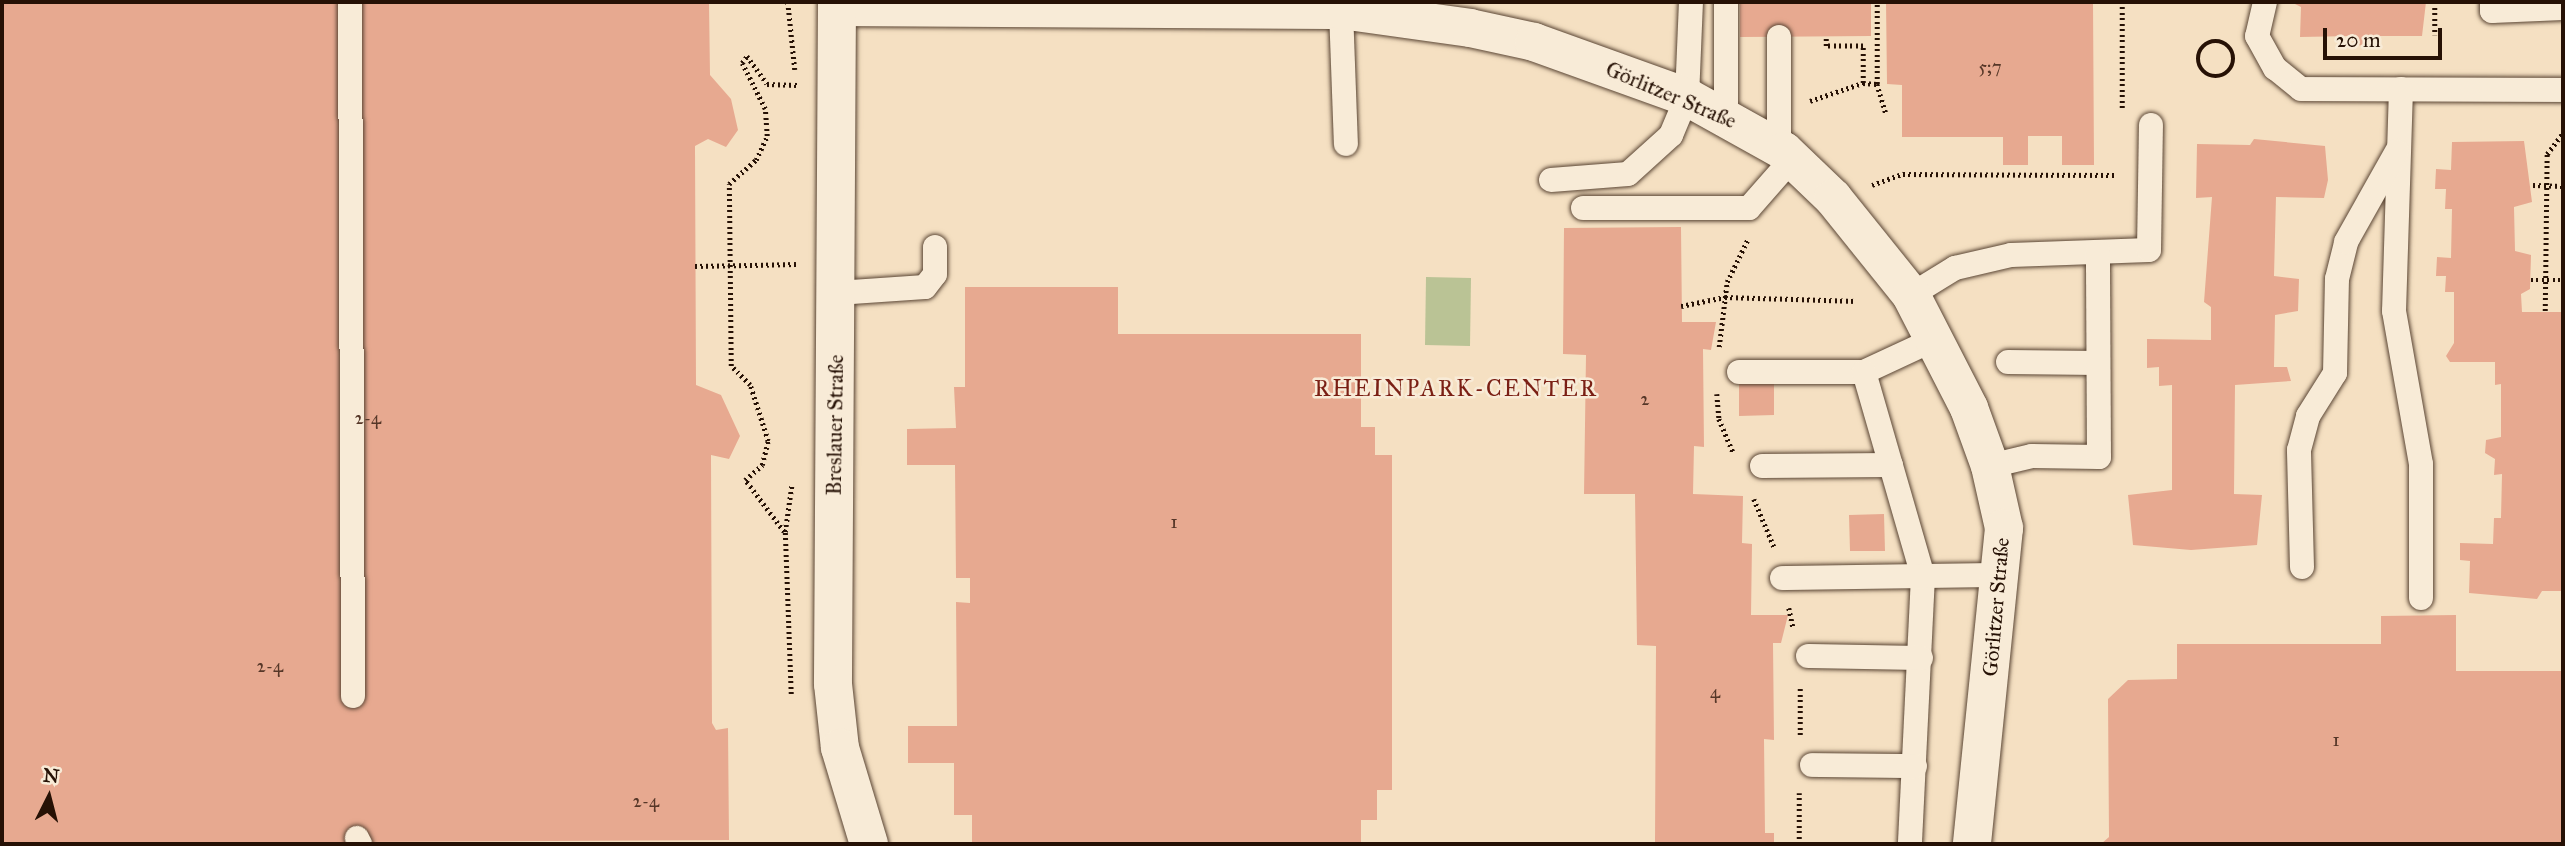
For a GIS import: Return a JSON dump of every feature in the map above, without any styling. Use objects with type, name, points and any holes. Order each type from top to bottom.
[{"type":"street","name":"Görlitzer Straße","points":[[837,5],[1389,10],[1534,43],[1687,97],[1783,140],[1911,295],[1937,338],[1990,466],[2004,528],[1972,844]]},
{"type":"street","name":"Breslauer Straße","points":[[837,5],[833,684],[840,747],[869,844]]},
{"type":"lane","points":[[350,2],[353,696]]},
{"type":"lane","points":[[1551,180],[1628,174],[1671,135],[1687,97],[1691,2]]},
{"type":"lane","points":[[1726,2],[1726,116]]},
{"type":"lane","points":[[2265,2],[2257,36],[2275,68],[2301,89],[2563,90]]},
{"type":"lane","points":[[2492,2],[2492,11],[2563,8]]},
{"type":"lane","points":[[1341,10],[1346,144]]},
{"type":"lane","points":[[1583,208],[1749,208],[1783,140],[1779,37]]},
{"type":"lane","points":[[2401,89],[2394,311],[2421,464],[2421,598]]},
{"type":"lane","points":[[1911,295],[1955,268],[2011,255],[2149,250],[2151,125]]},
{"type":"lane","points":[[2302,567],[2299,450],[2308,416],[2335,373],[2337,279],[2346,242],[2399,148]]},
{"type":"lane","points":[[837,293],[925,287],[935,274],[936,247]]},
{"type":"lane","points":[[1990,466],[2032,456],[2099,457],[2098,252]]},
{"type":"lane","points":[[1739,372],[1864,372],[1937,338]]},
{"type":"lane","points":[[2008,362],[2098,363]]},
{"type":"lane","points":[[1864,372],[1923,576],[1916,766],[1910,844]]},
{"type":"lane","points":[[1751,466],[1891,465]]},
{"type":"lane","points":[[1782,578],[1999,575]]},
{"type":"lane","points":[[1802,650],[1921,658]]},
{"type":"lane","points":[[1803,765],[1916,766]]},
{"type":"path","points":[[1877,2],[1877,84],[1886,114]]},
{"type":"path","points":[[2122,121],[2123,2]]},
{"type":"path","points":[[2435,2],[2435,35]]},
{"type":"path","points":[[1826,36],[1826,46],[1863,46],[1863,83]]},
{"type":"path","points":[[2215,41],[2230,48],[2234,58],[2227,74],[2215,77],[2200,68],[2198,56],[2215,41]]},
{"type":"path","points":[[785,532],[745,480],[762,466],[768,441],[750,385],[731,366],[729,184],[756,160],[767,136],[765,109],[742,63],[747,55],[767,84],[802,85]]},
{"type":"path","points":[[1783,140],[1863,83],[1877,84]]},
{"type":"path","points":[[2545,312],[2547,147],[2563,133]]},
{"type":"path","points":[[1864,187],[1903,174],[2122,175],[2122,161]]},
{"type":"path","points":[[2533,185],[2563,186]]},
{"type":"path","points":[[1718,359],[1726,297],[1753,227]]},
{"type":"path","points":[[695,266],[801,264]]},
{"type":"path","points":[[2530,280],[2563,280]]},
{"type":"path","points":[[1681,306],[1726,297],[1856,301]]},
{"type":"path","points":[[1717,384],[1718,419],[1751,466]]},
{"type":"path","points":[[1751,492],[1782,578],[1802,650]]},
{"type":"path","points":[[1798,844],[1803,765],[1800,683]]},
{"type":"green space","points":[[1426,277],[1471,278],[1470,346],[1425,345]]},
{"type":"building","points":[[2,2],[709,2],[710,75],[731,99],[738,130],[726,147],[708,139],[695,146],[696,385],[721,395],[740,436],[729,459],[711,455],[712,723],[716,730],[728,728],[729,840],[2,844]]},
{"type":"building","points":[[1740,2],[1871,2],[1871,36],[1740,37]]},
{"type":"building","points":[[1886,2],[2093,2],[2094,165],[2062,165],[2062,136],[2028,136],[2028,165],[2003,165],[2003,137],[1902,137],[1902,85],[1887,84]]},
{"type":"building","points":[[2291,2],[2426,2],[2422,36],[2380,36],[2376,46],[2354,45],[2352,36],[2300,37],[2301,7]]},
{"type":"building","points":[[2254,139],[2325,146],[2328,180],[2324,198],[2276,197],[2274,276],[2299,279],[2298,311],[2275,315],[2274,367],[2287,367],[2291,381],[2235,385],[2234,494],[2262,495],[2257,545],[2191,550],[2133,545],[2128,495],[2172,490],[2172,385],[2159,386],[2159,367],[2147,368],[2147,339],[2211,340],[2211,307],[2204,302],[2212,197],[2196,198],[2197,144],[2250,145]]},
{"type":"building","points":[[2524,141],[2532,202],[2514,207],[2515,251],[2531,255],[2530,289],[2521,294],[2522,312],[2563,312],[2563,591],[2542,591],[2537,599],[2469,593],[2470,561],[2460,560],[2460,543],[2493,544],[2494,518],[2501,518],[2502,474],[2494,475],[2495,459],[2485,453],[2486,440],[2501,437],[2501,384],[2495,385],[2495,362],[2450,362],[2446,356],[2454,343],[2454,292],[2445,292],[2446,276],[2436,276],[2437,257],[2451,258],[2452,209],[2445,209],[2446,189],[2435,189],[2436,169],[2451,170],[2452,142]]},
{"type":"building","points":[[1681,227],[1682,322],[1716,322],[1711,350],[1703,349],[1704,447],[1694,446],[1693,494],[1743,496],[1742,543],[1752,544],[1751,615],[1788,615],[1781,643],[1773,643],[1774,740],[1764,739],[1765,833],[1774,833],[1774,844],[1655,844],[1656,646],[1637,645],[1635,494],[1584,494],[1586,355],[1563,354],[1564,228]]},
{"type":"building","points":[[965,287],[1118,287],[1118,334],[1361,334],[1361,427],[1375,427],[1375,455],[1392,455],[1392,790],[1377,790],[1377,820],[1361,820],[1361,844],[972,844],[972,815],[954,815],[954,763],[908,763],[908,726],[957,726],[956,602],[970,603],[970,578],[956,578],[955,465],[907,465],[907,429],[956,428],[954,387],[965,387]]},
{"type":"building","points":[[1774,380],[1774,415],[1739,416],[1739,381]]},
{"type":"building","points":[[1884,514],[1885,551],[1850,551],[1849,515]]},
{"type":"building","points":[[2456,615],[2456,671],[2563,671],[2563,844],[2101,844],[2109,837],[2108,699],[2128,680],[2177,679],[2177,644],[2381,644],[2381,616]]},
{"type":"district","name":"RHEINPARK-CENTER","points":[[1456,388]]}]
